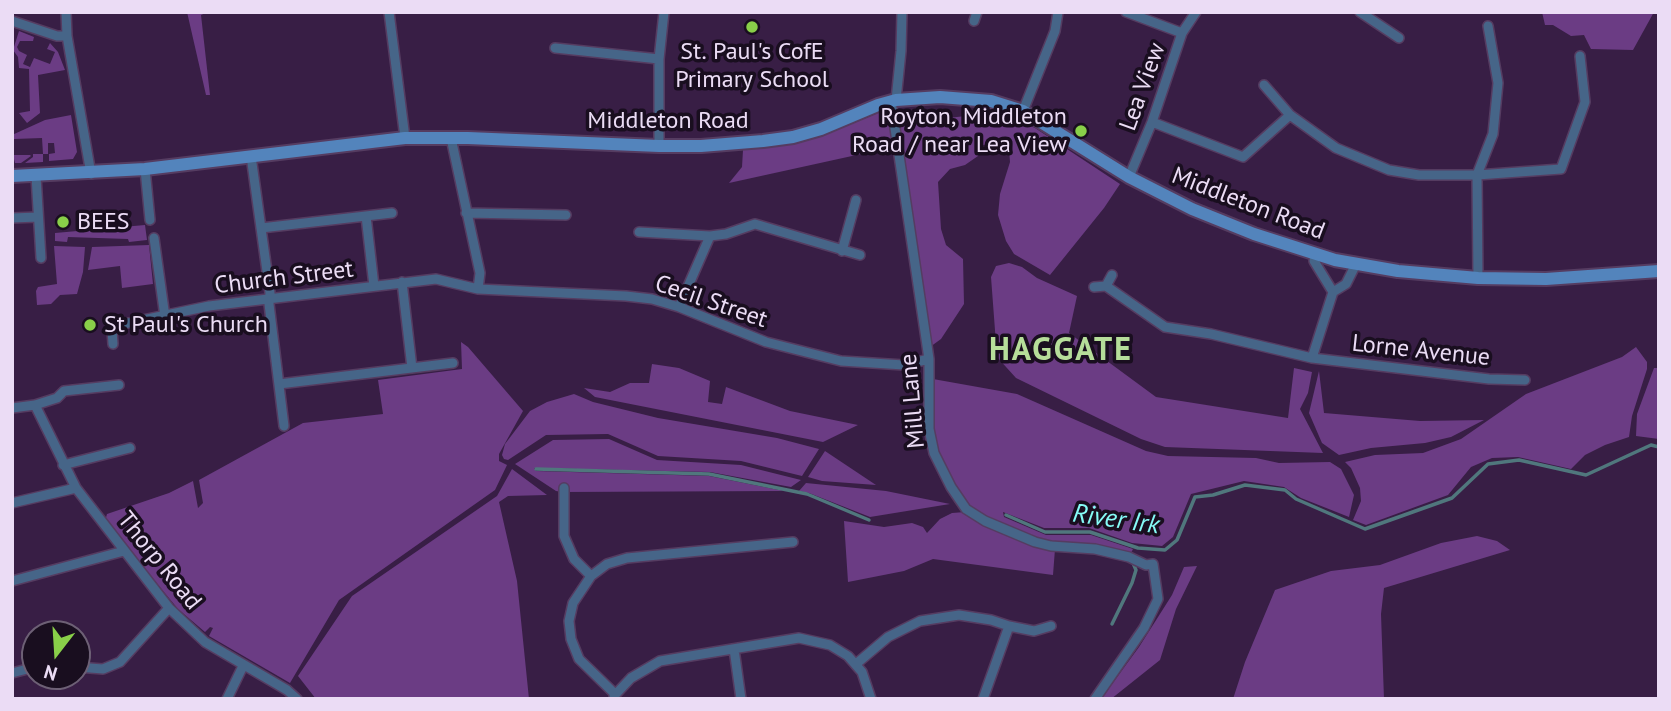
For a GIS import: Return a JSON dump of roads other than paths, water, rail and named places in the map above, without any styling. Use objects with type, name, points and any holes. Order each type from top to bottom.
[{"type":"main road","name":"Middleton Road","points":[[12,176],[91,174],[145,169],[405,138],[659,146],[720,145],[793,137],[893,101],[940,97],[991,101],[1023,111],[1129,177],[1192,209],[1254,234],[1356,264],[1478,278],[1546,279],[1659,271]]},
{"type":"street","points":[[66,12],[67,36],[91,174]]},
{"type":"street","points":[[389,12],[405,138]]},
{"type":"street","points":[[659,146],[659,59],[664,12]]},
{"type":"street","name":"Mill Lane","points":[[902,12],[901,51],[893,101],[929,359],[929,429],[934,453],[951,487],[967,509],[985,521],[1035,542],[1095,549],[1129,557],[1146,565],[1153,564],[1158,599],[1144,628],[1095,699]]},
{"type":"street","points":[[1023,111],[1055,31],[1058,12]]},
{"type":"street","points":[[1126,12],[1182,33]]},
{"type":"street","name":"Lea View","points":[[1129,177],[1152,122],[1182,33],[1196,12]]},
{"type":"street","points":[[1360,12],[1399,38]]},
{"type":"street","points":[[12,21],[57,36],[67,36]]},
{"type":"street","points":[[1478,278],[1477,175],[1493,134],[1497,83],[1488,26]]},
{"type":"street","points":[[555,48],[659,59]]},
{"type":"street","points":[[1264,85],[1290,115],[1336,148],[1389,170],[1419,176],[1561,169],[1585,102],[1580,56]]},
{"type":"street","points":[[1152,122],[1243,157],[1290,115]]},
{"type":"street","points":[[451,138],[480,273],[478,289]]},
{"type":"street","points":[[251,156],[284,426]]},
{"type":"street","points":[[145,169],[150,220]]},
{"type":"street","points":[[36,176],[41,258]]},
{"type":"street","points":[[842,251],[856,200]]},
{"type":"street","points":[[261,228],[392,213]]},
{"type":"street","points":[[466,213],[566,215]]},
{"type":"street","points":[[366,216],[374,286]]},
{"type":"street","points":[[12,218],[38,217]]},
{"type":"street","points":[[639,232],[710,236],[726,234],[755,224],[860,255]]},
{"type":"street","points":[[679,307],[710,236]]},
{"type":"street","points":[[154,238],[165,317]]},
{"type":"street","points":[[1315,254],[1314,261],[1333,292]]},
{"type":"street","points":[[1312,358],[1333,292],[1346,284],[1356,264]]},
{"type":"street","points":[[1094,288],[1106,286],[1112,275]]},
{"type":"street","name":"Church Street","points":[[113,344],[114,326],[209,306],[436,279],[478,289]]},
{"type":"street","points":[[402,282],[412,368]]},
{"type":"street","name":"Lorne Avenue","points":[[1106,286],[1166,327],[1211,334],[1312,358],[1489,379],[1525,380]]},
{"type":"street","name":"Cecil Street","points":[[478,289],[652,299],[766,342],[841,361],[904,365],[929,359]]},
{"type":"street","points":[[279,384],[453,363]]},
{"type":"street","points":[[12,408],[57,398],[64,391],[119,385]]},
{"type":"street","name":"Thorp Road","points":[[35,405],[76,488],[169,608],[205,642],[298,699]]},
{"type":"street","points":[[63,465],[130,448]]},
{"type":"street","points":[[12,503],[76,488]]},
{"type":"street","points":[[564,488],[564,536],[574,559],[591,576]]},
{"type":"street","points":[[793,542],[627,558],[607,564],[591,576],[573,603],[569,621],[571,639],[579,659],[614,696],[631,678],[660,661],[789,639],[810,639],[831,645],[856,664],[866,681],[871,699]]},
{"type":"street","points":[[12,581],[124,551]]},
{"type":"street","points":[[91,668],[103,669],[120,662],[169,608]]},
{"type":"street","points":[[856,664],[898,631],[933,618],[972,615],[1034,631],[1051,626]]},
{"type":"street","points":[[983,699],[1009,626]]},
{"type":"street","points":[[734,649],[741,699]]},
{"type":"street","points":[[227,699],[243,666]]},
{"type":"waterway","name":"River Irk","points":[[1006,515],[1045,532],[1090,532],[1138,548],[1165,550],[1177,540],[1195,497],[1213,495],[1245,485],[1285,490],[1296,499],[1365,529],[1452,498],[1488,464],[1519,460],[1586,475],[1651,445],[1659,447]]},
{"type":"waterway","name":"River Irk","points":[[536,469],[709,474],[807,494],[869,520]]},
{"type":"waterway","points":[[1112,624],[1132,583],[1136,570],[1133,563]]},
{"type":"place","name":"St. Paul's CofE Primary School","points":[[752,27]]},
{"type":"place","name":"Royton, Middleton Road / near Lea View","points":[[1081,131]]},
{"type":"place","name":"BEES","points":[[63,222]]},
{"type":"place","name":"St Paul's Church","points":[[90,325]]},
{"type":"district","name":"HAGGATE","points":[[1061,351]]}]
